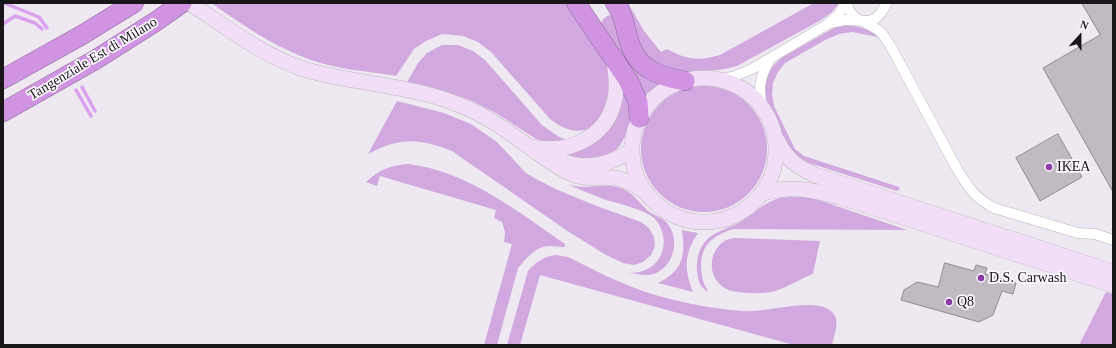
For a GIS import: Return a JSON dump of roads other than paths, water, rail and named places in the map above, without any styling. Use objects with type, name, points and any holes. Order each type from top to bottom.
[{"type":"highway","name":"Tangenziale Est di Milano","points":[[3,79],[82,35],[134,3]]},
{"type":"highway","name":"Tangenziale Est di Milano","points":[[3,112],[95,60],[182,3]]},
{"type":"highway","points":[[576,3],[624,72],[638,102],[639,118]]},
{"type":"highway","points":[[615,3],[624,20],[631,49],[643,65],[666,77],[685,81]]},
{"type":"main road","points":[[190,3],[257,47],[290,64],[321,74],[434,96],[464,106],[486,117],[564,170],[575,175],[589,178],[624,180],[646,193]]},
{"type":"main road","points":[[527,145],[549,149],[566,148],[584,141],[600,128],[614,105],[617,90],[613,55]]},
{"type":"main road","points":[[776,137],[776,163],[769,184],[755,202],[741,212],[719,221],[693,221],[675,216],[662,209],[646,193],[634,170],[632,149],[634,132],[639,118],[654,96],[669,86],[685,81],[706,77],[722,79],[743,89],[762,106],[771,120],[776,137],[786,156],[807,171],[1113,272]]},
{"type":"main road","points":[[541,155],[576,165],[590,166],[608,163],[632,149]]},
{"type":"main road","points":[[762,193],[778,189],[793,188],[840,197],[1113,285]]},
{"type":"main road","points":[[965,224],[1030,236],[1113,263]]},
{"type":"street","points":[[847,3],[850,13],[880,32],[890,45],[957,169],[968,188],[979,199],[994,208],[1078,233],[1095,234],[1113,240]]},
{"type":"street","points":[[828,24],[838,15],[847,3]]},
{"type":"street","points":[[722,79],[747,71],[828,24],[840,20],[869,21],[874,19],[884,5]]},
{"type":"street","points":[[884,5],[884,25],[890,45]]},
{"type":"street","points":[[762,106],[759,92],[760,81],[772,56]]},
{"type":"waterway","points":[[4,3],[39,17],[47,28]]},
{"type":"waterway","points":[[3,24],[15,16],[35,23],[42,29]]},
{"type":"waterway","points":[[82,87],[95,111]]},
{"type":"waterway","points":[[76,90],[91,116]]},
{"type":"place","name":"IKEA","points":[[1049,167]]},
{"type":"place","name":"D.S. Carwash","points":[[981,278]]},
{"type":"place","name":"Q8","points":[[949,302]]}]
